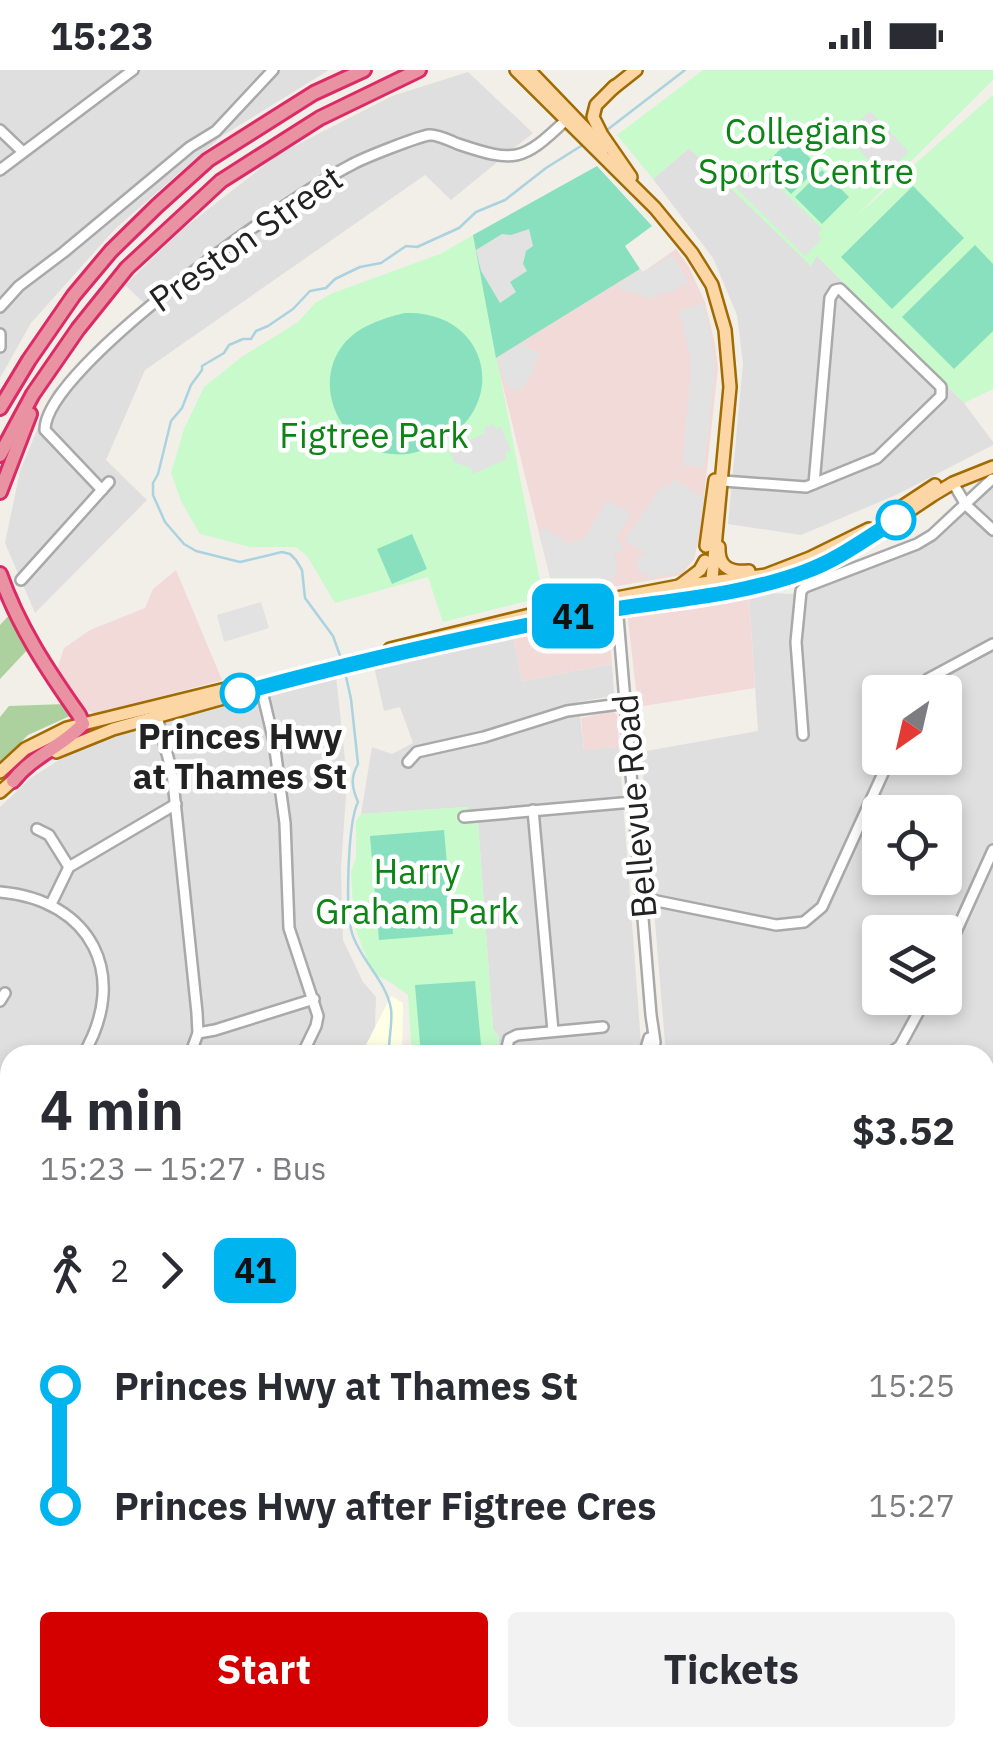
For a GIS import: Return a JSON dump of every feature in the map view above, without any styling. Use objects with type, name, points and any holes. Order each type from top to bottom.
[{"type":"highway","points":[[0,408],[74,295],[156,206],[222,150],[314,93],[364,70]]},
{"type":"highway","points":[[0,455],[32,394],[78,329],[127,268],[220,181],[320,118],[419,70]]},
{"type":"highway","points":[[0,492],[46,375]]},
{"type":"highway","points":[[0,574],[36,651],[82,724],[13,781]]},
{"type":"main road","points":[[516,70],[622,168],[677,233],[712,284],[723,316],[730,401],[718,528],[722,564],[731,570],[761,569],[810,558]]},
{"type":"main road","points":[[530,70],[569,118]]},
{"type":"main road","points":[[569,118],[636,70]]},
{"type":"main road","points":[[615,86],[596,105],[593,117],[645,198]]},
{"type":"main road","points":[[708,589],[705,561],[728,360]]},
{"type":"main road","points":[[617,602],[679,586],[708,589],[766,575],[866,531],[940,482],[993,459]]},
{"type":"main road","points":[[0,792],[70,744],[208,692],[354,662],[516,617],[767,584],[826,563],[953,483],[993,467]]},
{"type":"main road","points":[[708,589],[718,528]]},
{"type":"main road","points":[[679,586],[700,570],[705,561]]},
{"type":"main road","points":[[0,772],[25,749],[67,728],[261,688],[335,666]]},
{"type":"street","points":[[0,170],[133,70]]},
{"type":"street","points":[[0,307],[18,286],[216,130],[273,70]]},
{"type":"street","name":"Preston Street","points":[[21,580],[106,486],[45,430],[51,407],[88,363],[139,314],[261,222],[352,164],[432,134],[488,154],[524,154],[534,150],[569,118]]},
{"type":"street","points":[[0,130],[23,152]]},
{"type":"street","points":[[723,481],[799,488],[814,484],[877,458],[941,396],[937,383],[844,292],[836,290],[830,298],[814,484]]},
{"type":"street","points":[[0,334],[0,346]]},
{"type":"street","points":[[803,735],[796,642],[800,593],[806,587],[917,544],[932,535],[992,478]]},
{"type":"street","points":[[953,483],[966,505],[993,530]]},
{"type":"street","name":"Bellevue Road","points":[[617,602],[653,1045]]},
{"type":"street","points":[[935,675],[993,644]]},
{"type":"street","points":[[261,688],[286,823],[289,928],[318,1016],[307,1045]]},
{"type":"street","points":[[408,762],[417,752],[484,737],[568,711],[626,702]]},
{"type":"street","points":[[155,712],[176,804],[198,1033],[194,1045]]},
{"type":"street","points":[[642,898],[776,925],[804,922],[822,907],[882,775]]},
{"type":"street","points":[[464,817],[633,802]]},
{"type":"street","points":[[51,904],[69,867],[176,804]]},
{"type":"street","points":[[532,810],[553,1032]]},
{"type":"street","points":[[38,828],[49,834],[69,867]]},
{"type":"street","points":[[962,918],[993,850]]},
{"type":"street","points":[[0,892],[51,904],[68,916],[92,946],[102,969],[104,1001],[99,1024],[88,1045]]},
{"type":"street","points":[[198,1033],[314,999]]},
{"type":"street","name":"Bellevue Road","points":[[648,1045],[651,1015]]},
{"type":"street","points":[[901,1045],[917,1015]]},
{"type":"street","points":[[508,1045],[517,1034],[603,1027]]},
{"type":"shaded area","points":[[0,70],[329,70],[222,136],[115,229],[31,323],[0,378]]},
{"type":"shaded area","points":[[468,72],[533,133],[451,200],[425,175],[145,370],[106,460],[147,500],[35,613],[5,543],[20,471],[53,391],[144,303],[125,285],[184,228],[279,154],[392,96]]},
{"type":"shaded area","points":[[870,111],[909,152],[898,162],[904,169],[882,189],[876,168],[850,140],[858,132],[853,126]]},
{"type":"shaded area","points":[[689,148],[811,265],[816,255],[964,403],[993,445],[896,495],[801,535],[728,524],[743,364],[737,315],[713,258],[653,179]]},
{"type":"shaded area","points":[[756,165],[822,229],[818,233],[821,240],[805,256],[735,187]]},
{"type":"shaded area","points":[[529,229],[533,246],[526,251],[523,264],[527,271],[510,282],[516,292],[500,303],[481,271],[476,250],[502,234]]},
{"type":"shaded area","points":[[676,249],[705,302],[718,368],[694,559],[681,575],[554,594],[496,358]]},
{"type":"shaded area","points":[[672,255],[689,282],[650,299],[619,288],[640,269],[643,272]]},
{"type":"shaded area","points":[[703,303],[714,358],[704,467],[682,465],[690,356],[679,311]]},
{"type":"shaded area","points":[[524,342],[540,354],[520,392],[506,385],[498,358]]},
{"type":"shaded area","points":[[493,424],[496,429],[501,427],[511,450],[505,453],[507,459],[473,474],[471,468],[454,462],[448,444],[466,437],[468,441]]},
{"type":"shaded area","points":[[993,478],[993,1045],[665,1045],[641,752],[758,731],[749,596],[791,594],[917,544]]},
{"type":"shaded area","points":[[674,479],[704,498],[697,542],[692,560],[679,573],[647,578],[645,572],[639,573],[636,558],[645,554],[624,540],[662,485],[667,488]]},
{"type":"shaded area","points":[[607,500],[632,514],[616,538],[623,551],[614,553],[618,576],[612,578],[614,584],[560,593],[559,588],[554,588],[539,534],[543,527],[568,543],[584,539]]},
{"type":"shaded area","points":[[176,570],[222,680],[95,714],[85,709],[57,670],[64,648],[90,630],[145,608],[153,589]]},
{"type":"shaded area","points":[[749,596],[755,688],[638,707],[627,611]]},
{"type":"shaded area","points":[[261,602],[269,628],[224,642],[217,615]]},
{"type":"shaded area","points":[[604,618],[609,621],[612,664],[522,681],[513,636]]},
{"type":"shaded area","points":[[513,636],[522,681],[612,664],[612,696],[578,702],[584,749],[619,747],[641,1043],[648,1045],[498,1045],[499,1037],[493,1029],[478,823],[467,807],[361,814],[372,747],[392,754],[413,743],[400,707],[384,711],[374,666]]},
{"type":"shaded area","points":[[336,675],[347,779],[341,869],[343,940],[363,982],[376,997],[375,1027],[366,1045],[0,1045],[0,807],[32,777],[75,750],[172,719]]},
{"type":"shaded area","points":[[613,711],[617,715],[619,747],[584,750],[581,718]]},
{"type":"shaded area","points":[[391,996],[403,1003],[402,1045],[366,1045]]},
{"type":"green space","name":"Collegians Sports Centre","points":[[703,70],[993,70],[993,80],[856,216],[993,95],[993,389],[964,403],[817,256],[811,266],[689,148],[653,179],[617,135]]},
{"type":"green space","points":[[791,139],[819,167],[791,194],[763,166]]},
{"type":"green space","points":[[597,166],[652,226],[625,246],[640,269],[496,358],[473,235]]},
{"type":"green space","points":[[822,170],[849,197],[822,224],[795,197]]},
{"type":"green space","points":[[913,186],[964,238],[892,309],[841,257]]},
{"type":"green space","name":"Figtree Park","points":[[473,235],[543,597],[443,622],[428,577],[335,603],[307,556],[296,547],[250,547],[200,534],[171,473],[184,429],[204,387],[243,356],[298,322],[315,303],[440,254]]},
{"type":"green space","points":[[975,245],[993,264],[993,331],[954,369],[902,317]]},
{"type":"green space","points":[[404,313],[433,316],[456,327],[472,343],[481,363],[482,385],[475,407],[461,428],[432,447],[398,454],[374,450],[346,429],[336,413],[330,379],[334,361],[349,338],[371,324]]},
{"type":"green space","points":[[412,534],[427,569],[392,584],[377,549]]},
{"type":"green space","points":[[12,612],[31,646],[0,679],[0,625]]},
{"type":"green space","points":[[65,704],[72,715],[28,735],[0,763],[0,717],[9,706]]},
{"type":"green space","name":"Harry Graham Park","points":[[467,807],[478,823],[493,1029],[499,1037],[498,1045],[411,1045],[408,995],[372,973],[354,925],[351,872],[356,857],[356,821],[361,814]]},
{"type":"green space","points":[[444,830],[453,934],[379,940],[370,836]]},
{"type":"green space","points":[[475,981],[481,1045],[420,1045],[415,985]]},
{"type":"waterway","points":[[607,130],[685,70]]},
{"type":"waterway","points":[[343,664],[333,636],[305,598],[302,570],[290,554],[282,552],[240,562],[196,551],[184,544],[165,522],[153,495],[153,483],[171,421],[182,408],[202,366],[224,353],[229,345],[251,339],[256,331],[293,309],[310,291],[326,288],[360,267],[381,263],[406,246],[417,247],[459,228],[476,212],[505,200],[581,146]]},
{"type":"waterway","points":[[345,672],[358,764],[353,778],[358,802],[350,846],[350,922],[356,943],[388,999],[389,1045]]},
{"type":"bus line","name":"41","points":[[240,693],[531,624],[767,584],[843,555],[896,520]]},
{"type":"place","name":"Princes Hwy at Thames St","points":[[240,693]]}]
